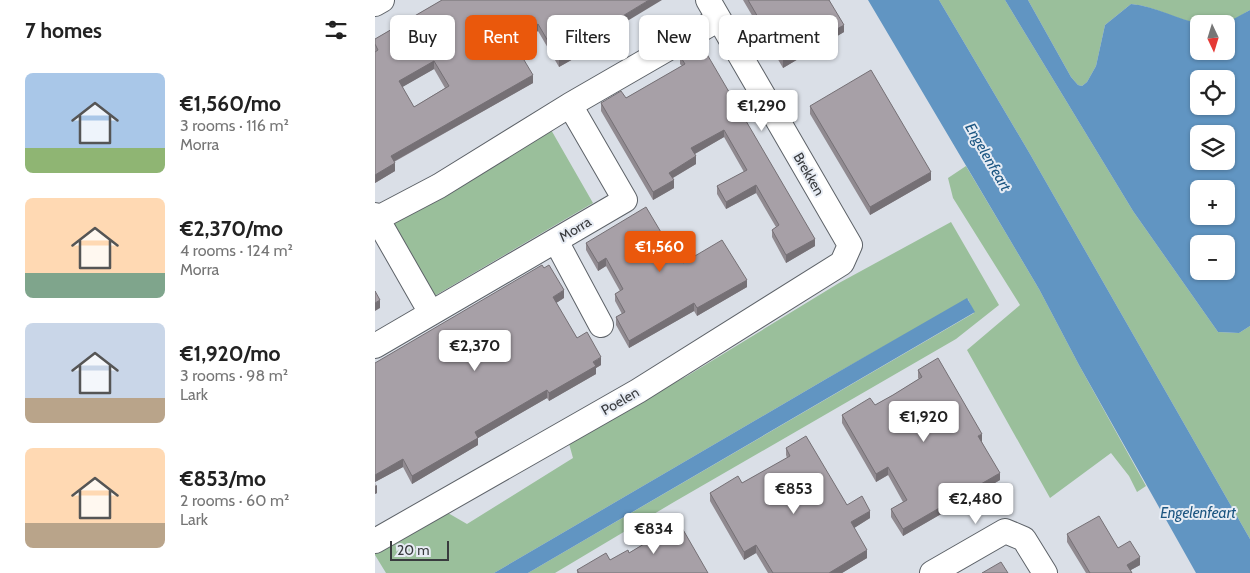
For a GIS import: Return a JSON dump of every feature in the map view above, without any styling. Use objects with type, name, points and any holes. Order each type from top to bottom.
[{"type":"street","points":[[375,4],[382,0]]},
{"type":"street","points":[[431,313],[376,216],[439,186],[570,105],[714,9]]},
{"type":"street","name":"Brekken","points":[[714,9],[850,245]]},
{"type":"street","name":"Morra","points":[[375,346],[625,200],[570,105]]},
{"type":"street","points":[[556,241],[601,325]]},
{"type":"street","name":"Poelen","points":[[375,541],[638,391],[770,309],[842,263],[850,245]]},
{"type":"street","points":[[932,573],[1005,531],[1024,540],[1045,573]]},
{"type":"green space","points":[[939,0],[1005,0],[1133,211],[1218,332],[1239,333],[1250,326],[1250,539],[1030,154]]},
{"type":"green space","points":[[1028,0],[1250,0],[1250,10],[1235,19],[1235,15],[1190,15],[1190,21],[1131,4],[1105,25],[1096,66],[1087,82],[1082,86],[1078,85],[1071,77]]},
{"type":"green space","points":[[550,128],[593,203],[431,298],[389,220]]},
{"type":"green space","points":[[966,166],[1039,289],[1146,486],[1137,492],[1129,476],[1111,453],[1050,498],[967,350],[1020,305],[953,198],[948,178]]},
{"type":"green space","points":[[951,222],[999,305],[956,339],[555,573],[528,573],[974,313],[968,299],[826,379],[494,573],[386,573],[375,555],[375,551],[448,513],[467,524],[573,458],[568,440],[687,376],[839,283]]},
{"type":"water","name":"Engelenfeart","points":[[868,0],[939,0],[1030,154],[1250,539],[1250,573],[1196,573],[1079,365],[1039,289]]},
{"type":"water","points":[[1005,0],[1028,0],[1071,77],[1078,85],[1082,86],[1087,82],[1096,66],[1105,25],[1131,4],[1149,7],[1190,21],[1190,60],[1235,60],[1235,18],[1250,10],[1250,326],[1239,333],[1218,332],[1133,211]]},
{"type":"water","points":[[967,298],[975,312],[528,573],[494,573],[826,379]]},
{"type":"building","points":[[442,0],[649,0],[624,15],[547,15],[547,39],[537,25],[537,15],[465,15],[465,60],[524,60],[533,75],[391,156],[395,163],[375,175],[375,52],[378,50],[375,39],[390,30],[390,60],[455,60],[455,15],[416,15]],"holes":[[[434,61],[449,86],[414,107],[399,81]]]},
{"type":"building","points":[[748,0],[829,0],[838,15],[757,15]]},
{"type":"building","points":[[838,15],[844,25],[838,28]]},
{"type":"building","points":[[709,58],[815,239],[786,255],[772,230],[779,225],[756,185],[726,202],[717,186],[747,170],[724,130],[691,148],[696,156],[669,173],[674,180],[653,192],[601,103],[621,91],[626,98],[685,64],[682,60],[709,60]]},
{"type":"building","points":[[871,70],[931,172],[870,207],[810,106]]},
{"type":"building","points":[[646,207],[671,249],[674,248],[683,263],[722,240],[747,280],[697,308],[694,303],[629,341],[616,317],[625,312],[615,294],[623,289],[606,258],[598,263],[586,243]]},
{"type":"building","points":[[542,265],[544,268],[549,265],[564,290],[553,297],[577,338],[587,332],[601,357],[593,362],[596,366],[549,393],[547,390],[475,432],[478,438],[412,476],[403,459],[375,475],[375,363]]},
{"type":"building","points":[[375,291],[380,300],[375,303]]},
{"type":"building","points":[[938,358],[982,434],[978,436],[1000,473],[903,529],[891,509],[907,500],[888,467],[876,474],[842,415],[870,398],[875,405],[893,395],[922,377],[918,370]]},
{"type":"building","points":[[806,436],[847,505],[862,496],[870,511],[851,522],[867,550],[829,573],[773,573],[756,545],[744,552],[710,493],[738,476],[742,483],[790,456],[786,448]]},
{"type":"building","points":[[674,514],[708,573],[579,573],[577,570],[606,553],[610,560],[628,550],[629,553],[659,535],[653,526]]},
{"type":"building","points":[[1099,516],[1118,548],[1130,541],[1140,557],[1127,565],[1132,573],[1090,573],[1067,534]]},
{"type":"building","points":[[1001,562],[1008,573],[982,573]]}]
